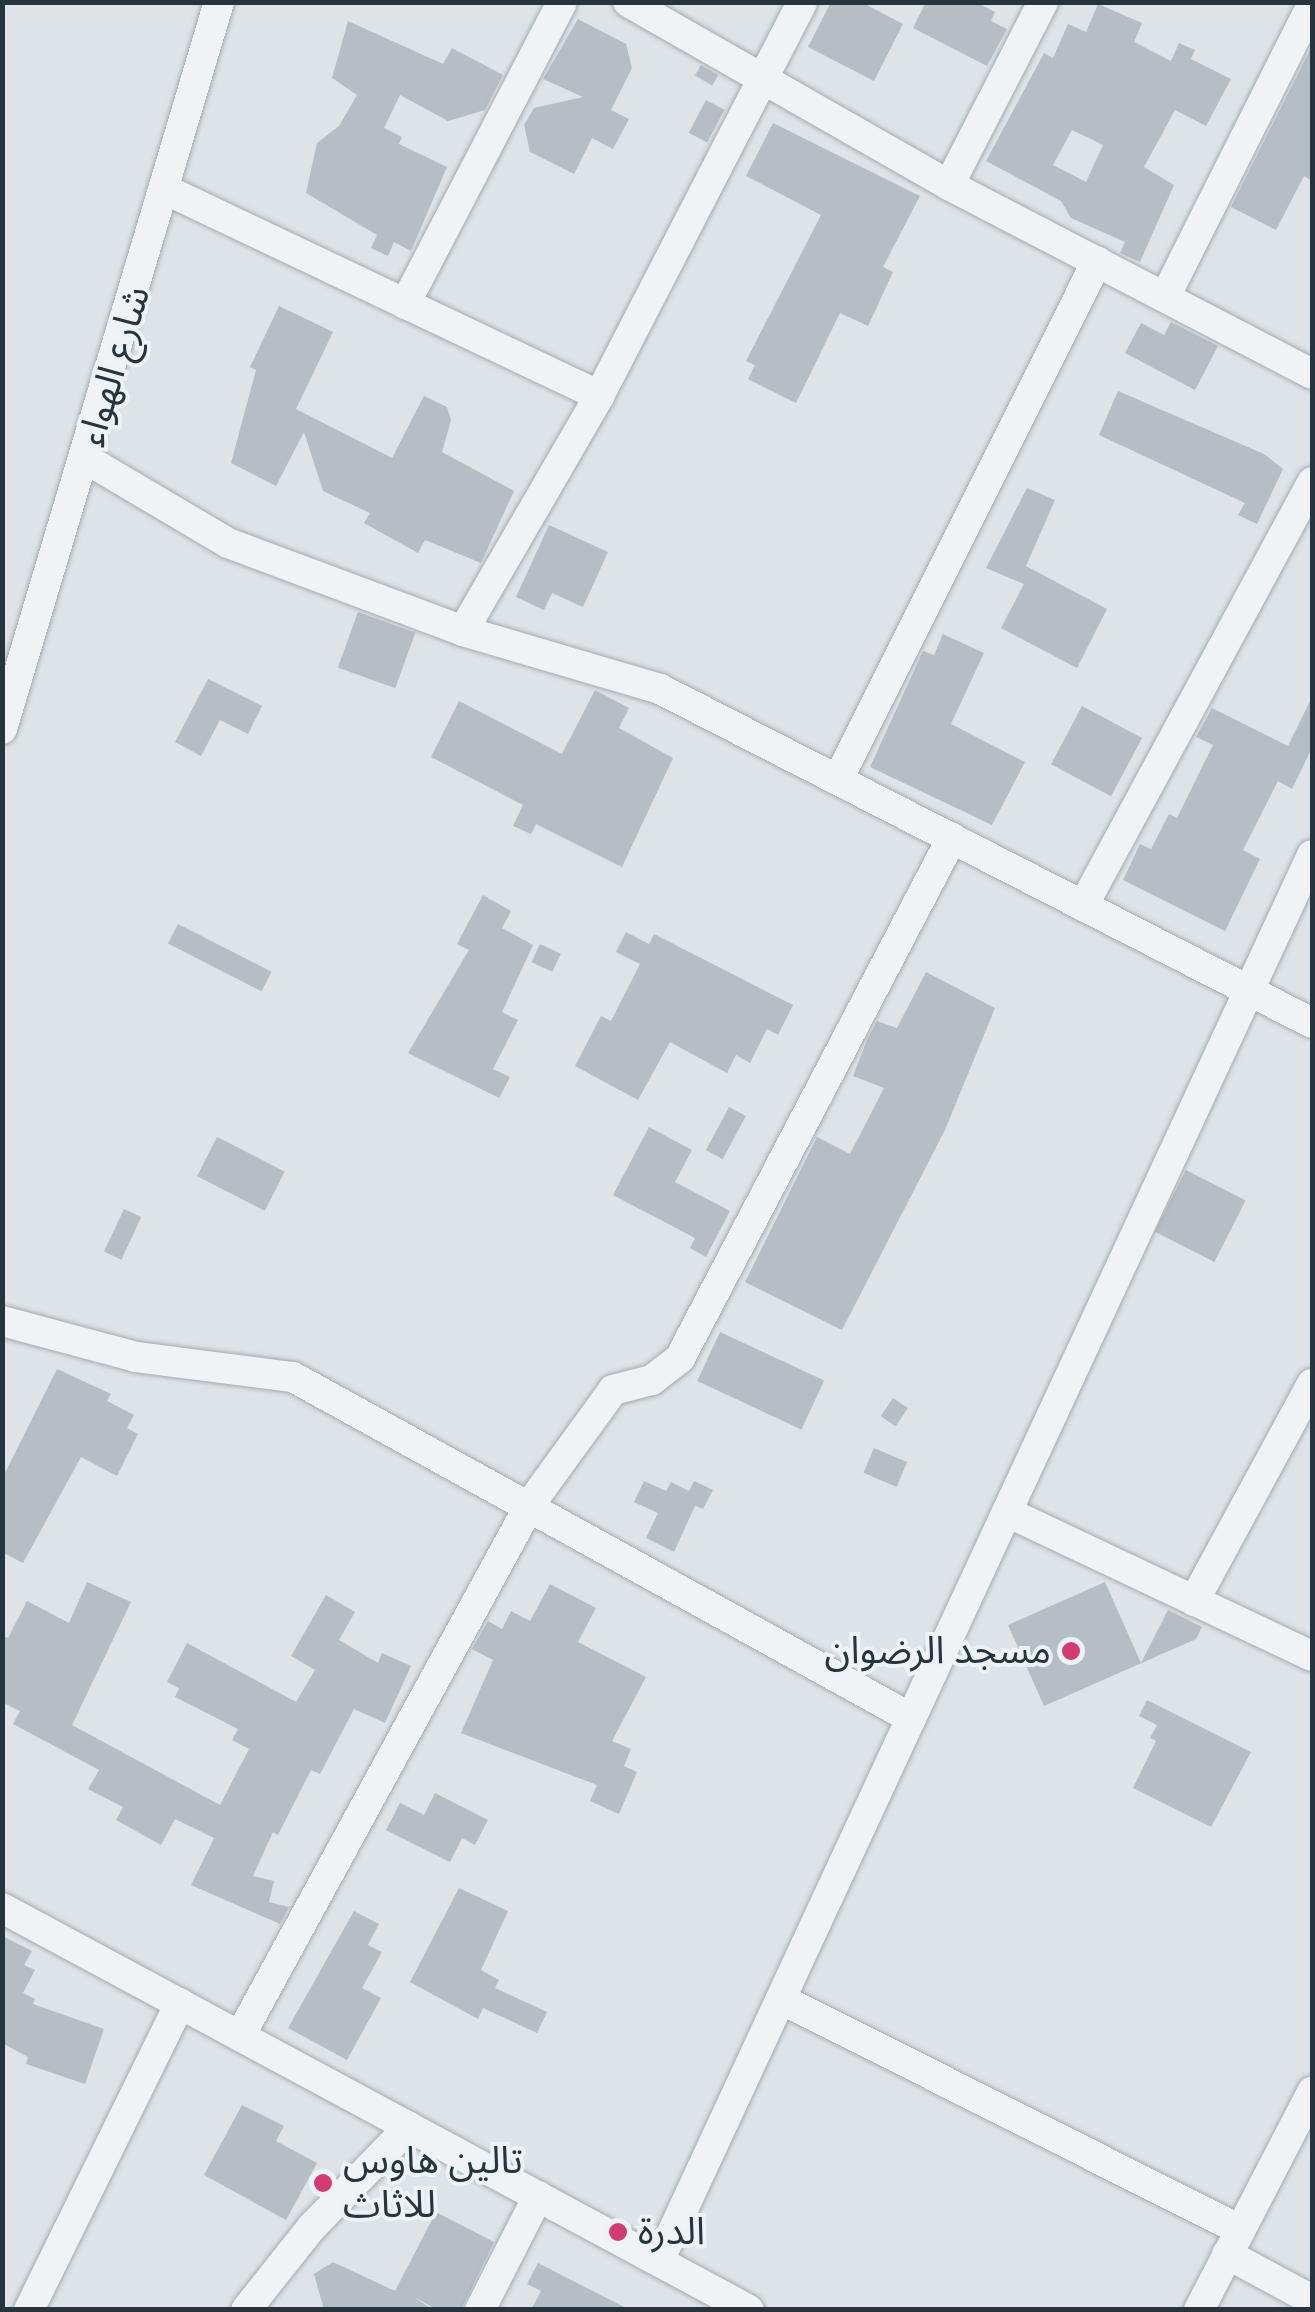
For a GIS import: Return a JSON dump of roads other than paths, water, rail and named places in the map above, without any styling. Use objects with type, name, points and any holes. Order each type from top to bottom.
[{"type":"street","name":"شارع الهواء","points":[[2,729],[220,2]]},
{"type":"street","points":[[405,304],[562,2]]},
{"type":"street","points":[[628,2],[950,185],[1312,374]]},
{"type":"street","points":[[463,630],[599,396],[802,2]]},
{"type":"street","points":[[950,185],[1043,2]]},
{"type":"street","points":[[1165,297],[1312,5]]},
{"type":"street","points":[[166,190],[599,396]]},
{"type":"street","points":[[838,780],[1097,262]]},
{"type":"street","points":[[86,459],[228,542],[463,630],[660,690],[1312,1023]]},
{"type":"street","points":[[1083,906],[1312,482]]},
{"type":"street","points":[[240,2036],[531,1503],[613,1390],[652,1380],[680,1358],[952,838]]},
{"type":"street","points":[[659,2261],[1312,855]]},
{"type":"street","points":[[2,1321],[136,1357],[293,1378],[531,1503],[912,1718]]},
{"type":"street","points":[[1194,1601],[1312,1384]]},
{"type":"street","points":[[1007,1512],[1312,1656]]},
{"type":"street","points":[[2,1908],[740,2307]]},
{"type":"street","points":[[781,1999],[1234,2242],[1312,2300]]},
{"type":"street","points":[[29,2310],[180,2003]]},
{"type":"street","points":[[1198,2310],[1312,2092]]},
{"type":"street","points":[[246,2310],[311,2228],[410,2127]]},
{"type":"street","points":[[480,2310],[538,2196]]},
{"type":"place","name":"مسجد الرضوان","points":[[1071,1651]]},
{"type":"place","name":"تالين هاوس للاثاث","points":[[323,2183]]},
{"type":"place","name":"الدرة","points":[[618,2232]]}]
